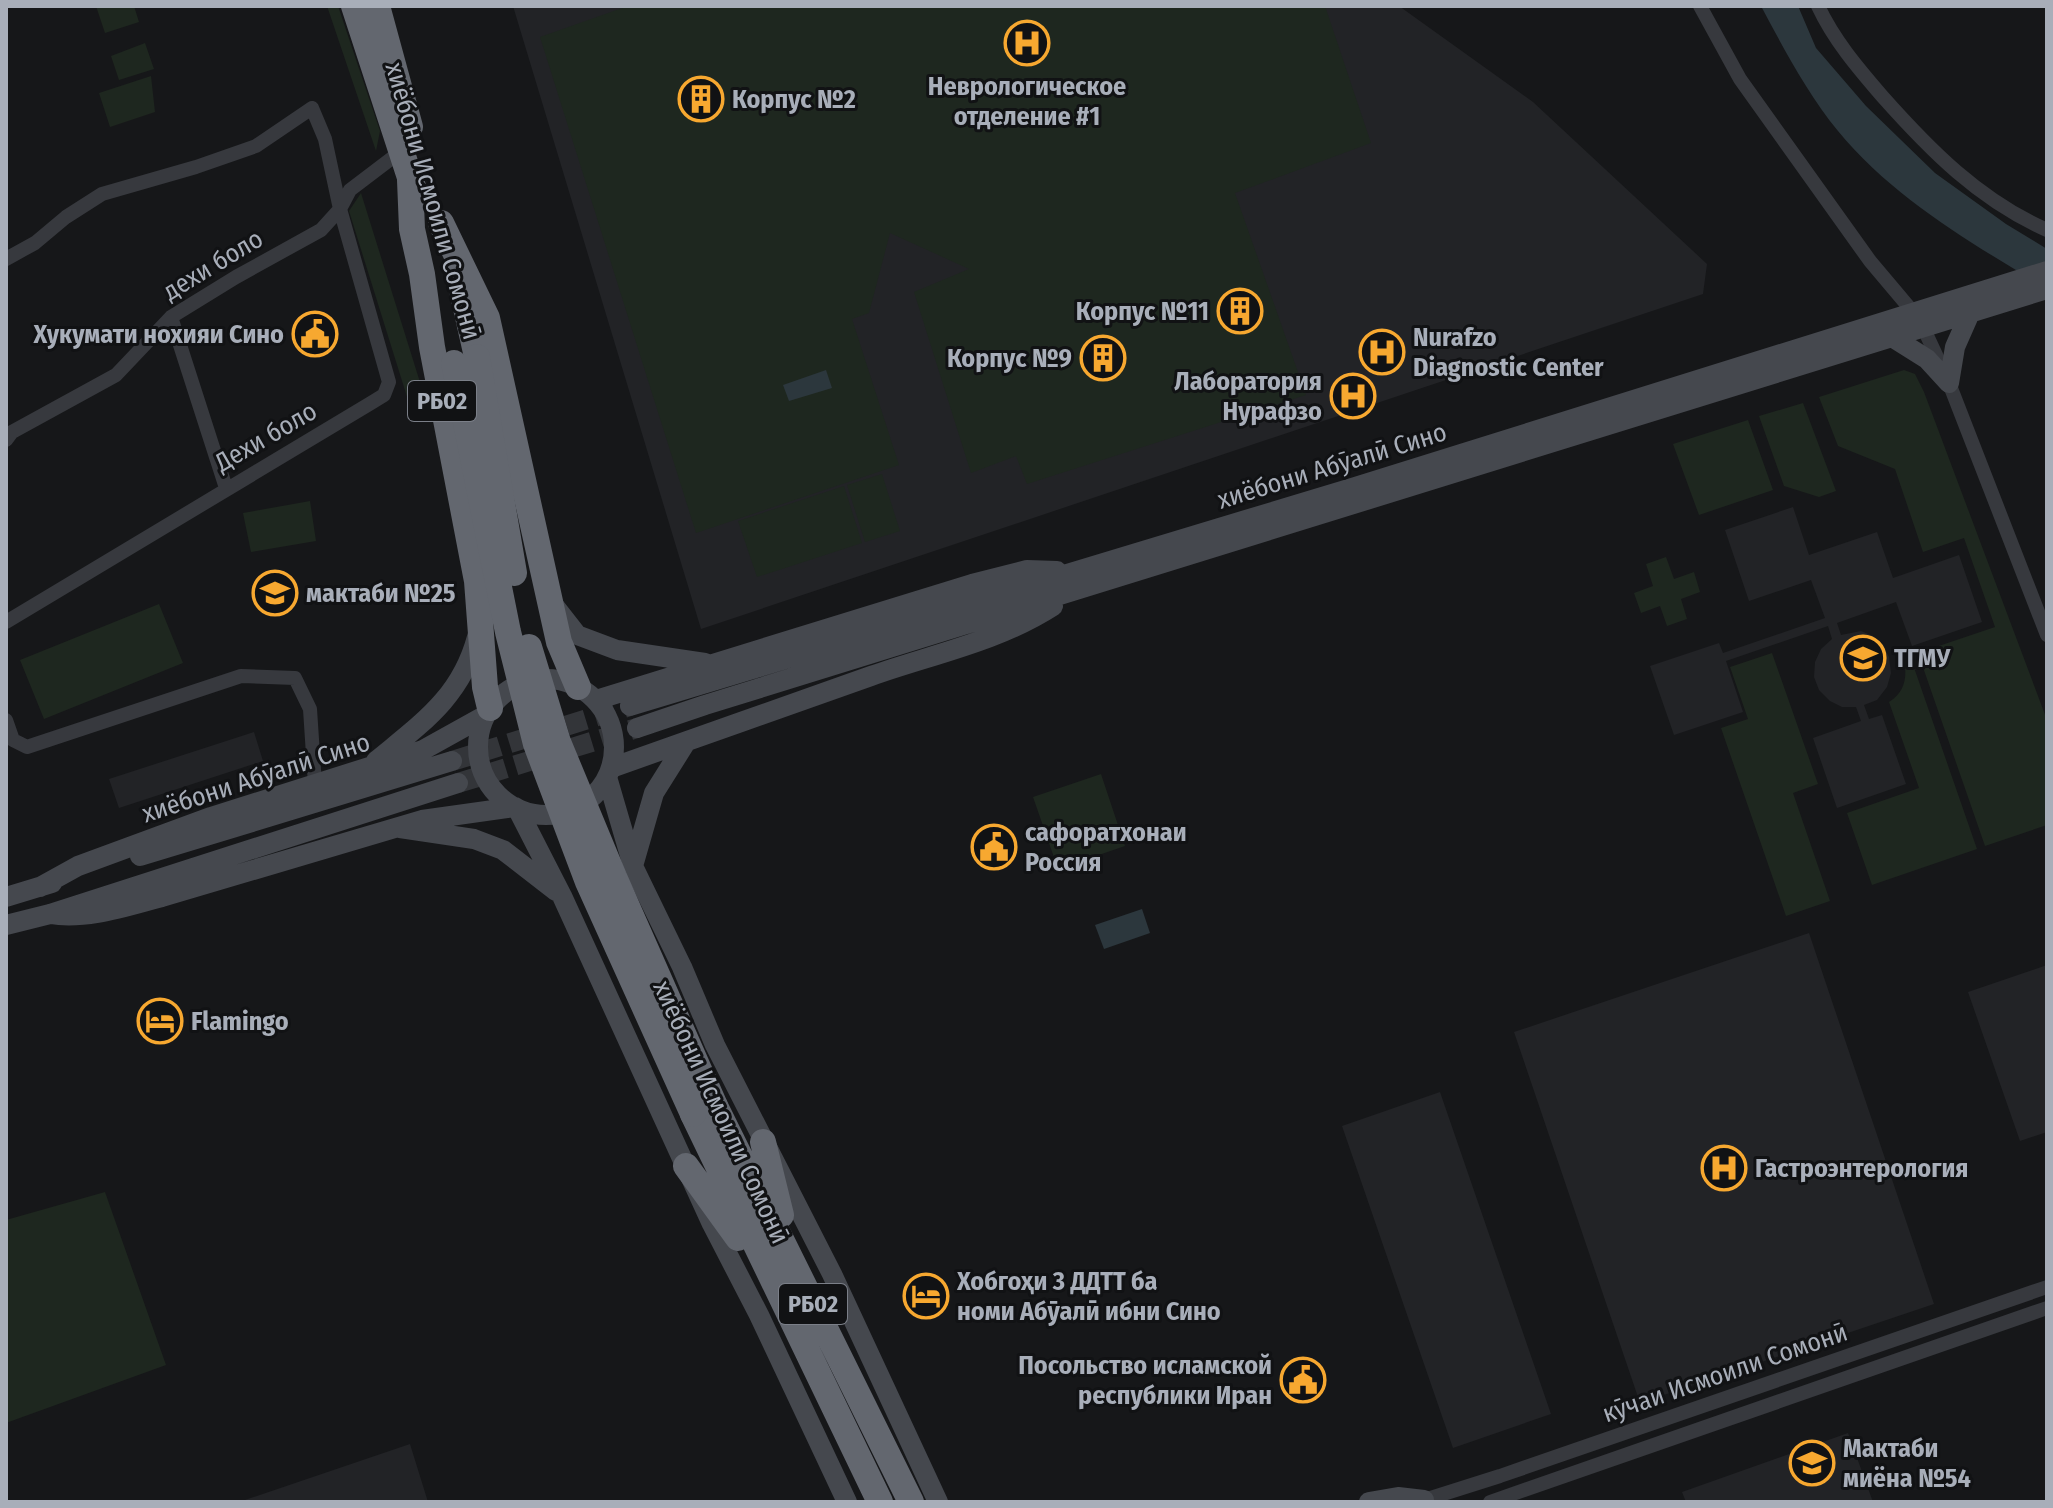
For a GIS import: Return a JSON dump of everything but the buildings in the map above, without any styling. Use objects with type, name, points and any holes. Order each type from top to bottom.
[{"type":"highway","name":"хиёбони Исмоили Сомонӣ","points":[[354,6],[410,180],[435,273],[466,360]]},
{"type":"highway","name":"хиёбони Исмоили Сомонӣ","points":[[377,6],[409,125],[458,275],[466,360],[523,628],[558,742],[777,1290],[880,1502]]},
{"type":"highway","name":"РБ02","points":[[410,180],[412,229],[477,581],[488,711]]},
{"type":"highway","name":"РБ02","points":[[441,223],[487,318],[559,642],[587,694]]},
{"type":"highway","name":"хиёбони Исмоили Сомонӣ","points":[[704,1110],[795,1269],[911,1502]]},
{"type":"highway","points":[[763,1142],[795,1269]]},
{"type":"highway","points":[[686,1166],[777,1290]]},
{"type":"main road","name":"хиёбони Абӯалӣ Сино","points":[[1978,304],[2047,271]]},
{"type":"main road","name":"хиёбони Абӯалӣ Сино","points":[[637,728],[1355,487],[1918,319],[2047,289]]},
{"type":"main road","points":[[1949,383],[1955,347],[1978,304]]},
{"type":"main road","name":"хиёбони Абӯалӣ Сино","points":[[630,706],[1073,582],[1892,337],[1918,319]]},
{"type":"main road","points":[[1892,337],[1927,359],[1949,383]]},
{"type":"main road","points":[[587,694],[713,664],[1027,570],[1073,582]]},
{"type":"main road","points":[[609,772],[874,675],[985,641],[1028,623],[1073,582]]},
{"type":"main road","points":[[549,599],[577,635],[617,650],[713,664]]},
{"type":"main road","points":[[368,767],[418,726],[455,690],[471,659],[481,621]]},
{"type":"main road","points":[[540,679],[560,680],[587,694],[607,715],[613,732],[614,750],[609,772],[591,797],[569,811],[552,815],[534,814],[516,808],[500,797],[488,783],[478,749],[480,731],[488,711],[503,693],[521,683],[540,679]]},
{"type":"main road","name":"хиёбони Абӯалӣ Сино","points":[[40,887],[78,866],[198,822],[423,750],[488,711]]},
{"type":"main road","points":[[633,866],[654,793],[686,742]]},
{"type":"main road","name":"хиёбони Абӯалӣ Сино","points":[[6,897],[452,761]]},
{"type":"main road","points":[[609,772],[633,866],[763,1142],[832,1274],[938,1502]]},
{"type":"main road","points":[[6,925],[50,914],[458,783]]},
{"type":"main road","points":[[50,914],[79,915],[162,897],[395,827],[455,814],[516,808]]},
{"type":"main road","points":[[516,808],[562,896],[712,1224],[799,1397],[847,1502]]},
{"type":"main road","points":[[395,827],[474,839],[503,850],[562,896]]},
{"type":"main road","points":[[1369,1502],[1398,1497],[1421,1501]]},
{"type":"street","points":[[1700,6],[1702,15],[1740,79],[1870,261],[1918,319],[1949,383],[2047,635]]},
{"type":"street","points":[[1818,6],[1831,34],[1937,157],[1975,188],[2047,230]]},
{"type":"street","name":"Дехи боло","points":[[6,259],[35,243],[66,217],[102,194],[256,146],[312,108],[325,139],[340,209],[389,382],[384,395],[6,622]]},
{"type":"street","name":"дехи боло","points":[[6,440],[12,432],[116,375],[171,317],[321,230],[340,209],[350,190],[400,152]]},
{"type":"street","points":[[171,317],[226,488]]},
{"type":"street","points":[[6,720],[13,740],[27,747],[241,676],[295,678],[310,709],[315,785]]},
{"type":"street","name":"кӯчаи Исмоили Сомонӣ","points":[[1421,1501],[2047,1287]]},
{"type":"street","name":"кӯчаи Исмоили Сомонӣ","points":[[1490,1502],[2047,1308]]},
{"type":"street","points":[[1627,1433],[1633,1453]]},
{"type":"shaded area","points":[[96,6],[134,6],[139,22],[105,33]]},
{"type":"shaded area","points":[[327,6],[338,6],[380,131],[376,151]]},
{"type":"shaded area","points":[[513,6],[1399,6],[1533,102],[1707,264],[1703,294],[701,629]]},
{"type":"shaded area","points":[[628,6],[1325,6],[1371,143],[1235,193],[1306,395],[1027,484],[1016,456],[971,473],[914,292],[969,269],[890,233],[869,313],[852,319],[899,465],[696,533],[540,37]]},
{"type":"shaded area","points":[[1761,6],[1798,6],[1816,48],[1866,106],[1935,173],[2047,249],[2047,289],[1936,219],[1860,156],[1816,101]]},
{"type":"shaded area","points":[[145,43],[154,69],[119,80],[111,56]]},
{"type":"shaded area","points":[[151,76],[155,112],[110,127],[99,93]]},
{"type":"shaded area","points":[[361,193],[424,395],[408,400],[349,211]]},
{"type":"shaded area","points":[[826,370],[832,388],[789,401],[783,385]]},
{"type":"shaded area","points":[[1904,370],[1915,374],[1924,392],[2047,720],[2047,825],[1985,846],[1918,653],[1995,627],[1964,538],[1923,552],[1895,469],[1838,446],[1819,397]]},
{"type":"shaded area","points":[[1803,403],[1836,491],[1819,497],[1784,486],[1759,416]]},
{"type":"shaded area","points":[[1748,420],[1773,490],[1699,515],[1673,444]]},
{"type":"shaded area","points":[[882,474],[900,531],[865,542],[847,485]]},
{"type":"shaded area","points":[[844,486],[862,543],[757,577],[738,521]]},
{"type":"shaded area","points":[[310,501],[316,541],[251,552],[243,513]]},
{"type":"shaded area","points":[[1793,507],[1809,555],[1877,532],[1893,578],[1959,555],[1982,622],[1912,646],[1896,602],[1837,623],[1841,635],[1861,631],[1873,636],[1889,657],[1891,673],[1887,687],[1877,700],[1864,705],[1869,719],[1882,715],[1906,784],[1837,808],[1813,738],[1861,721],[1856,707],[1842,707],[1830,701],[1819,690],[1814,677],[1815,662],[1821,649],[1832,639],[1828,626],[1726,661],[1743,712],[1674,735],[1650,666],[1719,643],[1723,653],[1825,618],[1811,580],[1749,601],[1725,530]]},
{"type":"shaded area","points":[[1666,557],[1674,579],[1694,572],[1700,592],[1681,599],[1687,619],[1667,626],[1660,606],[1641,613],[1634,593],[1653,586],[1646,564]]},
{"type":"shaded area","points":[[159,604],[183,663],[44,719],[20,660]]},
{"type":"shaded area","points":[[1772,653],[1818,784],[1793,793],[1830,901],[1786,916],[1721,728],[1748,719],[1730,667]]},
{"type":"shaded area","points":[[1910,656],[1977,849],[1872,885],[1847,813],[1919,788],[1889,702],[1902,688],[1904,658]]},
{"type":"shaded area","points":[[254,732],[263,761],[119,808],[109,779]]},
{"type":"shaded area","points":[[1101,774],[1125,846],[1058,869],[1033,797]]},
{"type":"shaded area","points":[[1142,909],[1150,933],[1104,949],[1095,925]]},
{"type":"shaded area","name":"Гастроэнтерология","points":[[1809,933],[1934,1304],[1640,1403],[1514,1032]]},
{"type":"shaded area","points":[[2047,965],[2047,1132],[2020,1141],[1968,992]]},
{"type":"shaded area","points":[[1440,1092],[1551,1414],[1453,1448],[1342,1126]]},
{"type":"shaded area","points":[[105,1192],[166,1365],[6,1423],[6,1220]]},
{"type":"shaded area","name":"Мактаби миёна №54","points":[[1848,1433],[1873,1502],[1686,1502],[1682,1492]]},
{"type":"shaded area","points":[[410,1444],[428,1502],[239,1502]]},
{"type":"tunnel","points":[[452,761],[630,706]]},
{"type":"tunnel","points":[[458,783],[637,728]]},
{"type":"place","name":"Неврологическое отделение #1","points":[[1027,43]]},
{"type":"place","name":"Корпус №2","points":[[701,99]]},
{"type":"place","name":"Корпус №11","points":[[1240,311]]},
{"type":"place","name":"Хукумати нохияи Сино","points":[[315,334]]},
{"type":"place","name":"Nurafzo Diagnostic Center","points":[[1382,352]]},
{"type":"place","name":"Корпус №9","points":[[1103,358]]},
{"type":"place","name":"Лаборатория Нурафзо","points":[[1353,396]]},
{"type":"place","name":"мактаби №25","points":[[275,593]]},
{"type":"place","name":"ТГМУ","points":[[1863,658]]},
{"type":"place","name":"сафоратхонаи Россия","points":[[994,847]]},
{"type":"place","name":"Flamingo","points":[[160,1021]]},
{"type":"place","name":"Гастроэнтерология","points":[[1724,1168]]},
{"type":"place","name":"Хобгоҳи 3 ДДТТ ба номи Абӯалӣ ибни Сино","points":[[926,1296]]},
{"type":"place","name":"Посольство исламской республики Иран","points":[[1303,1380]]},
{"type":"place","name":"Мактаби миёна №54","points":[[1812,1463]]}]
